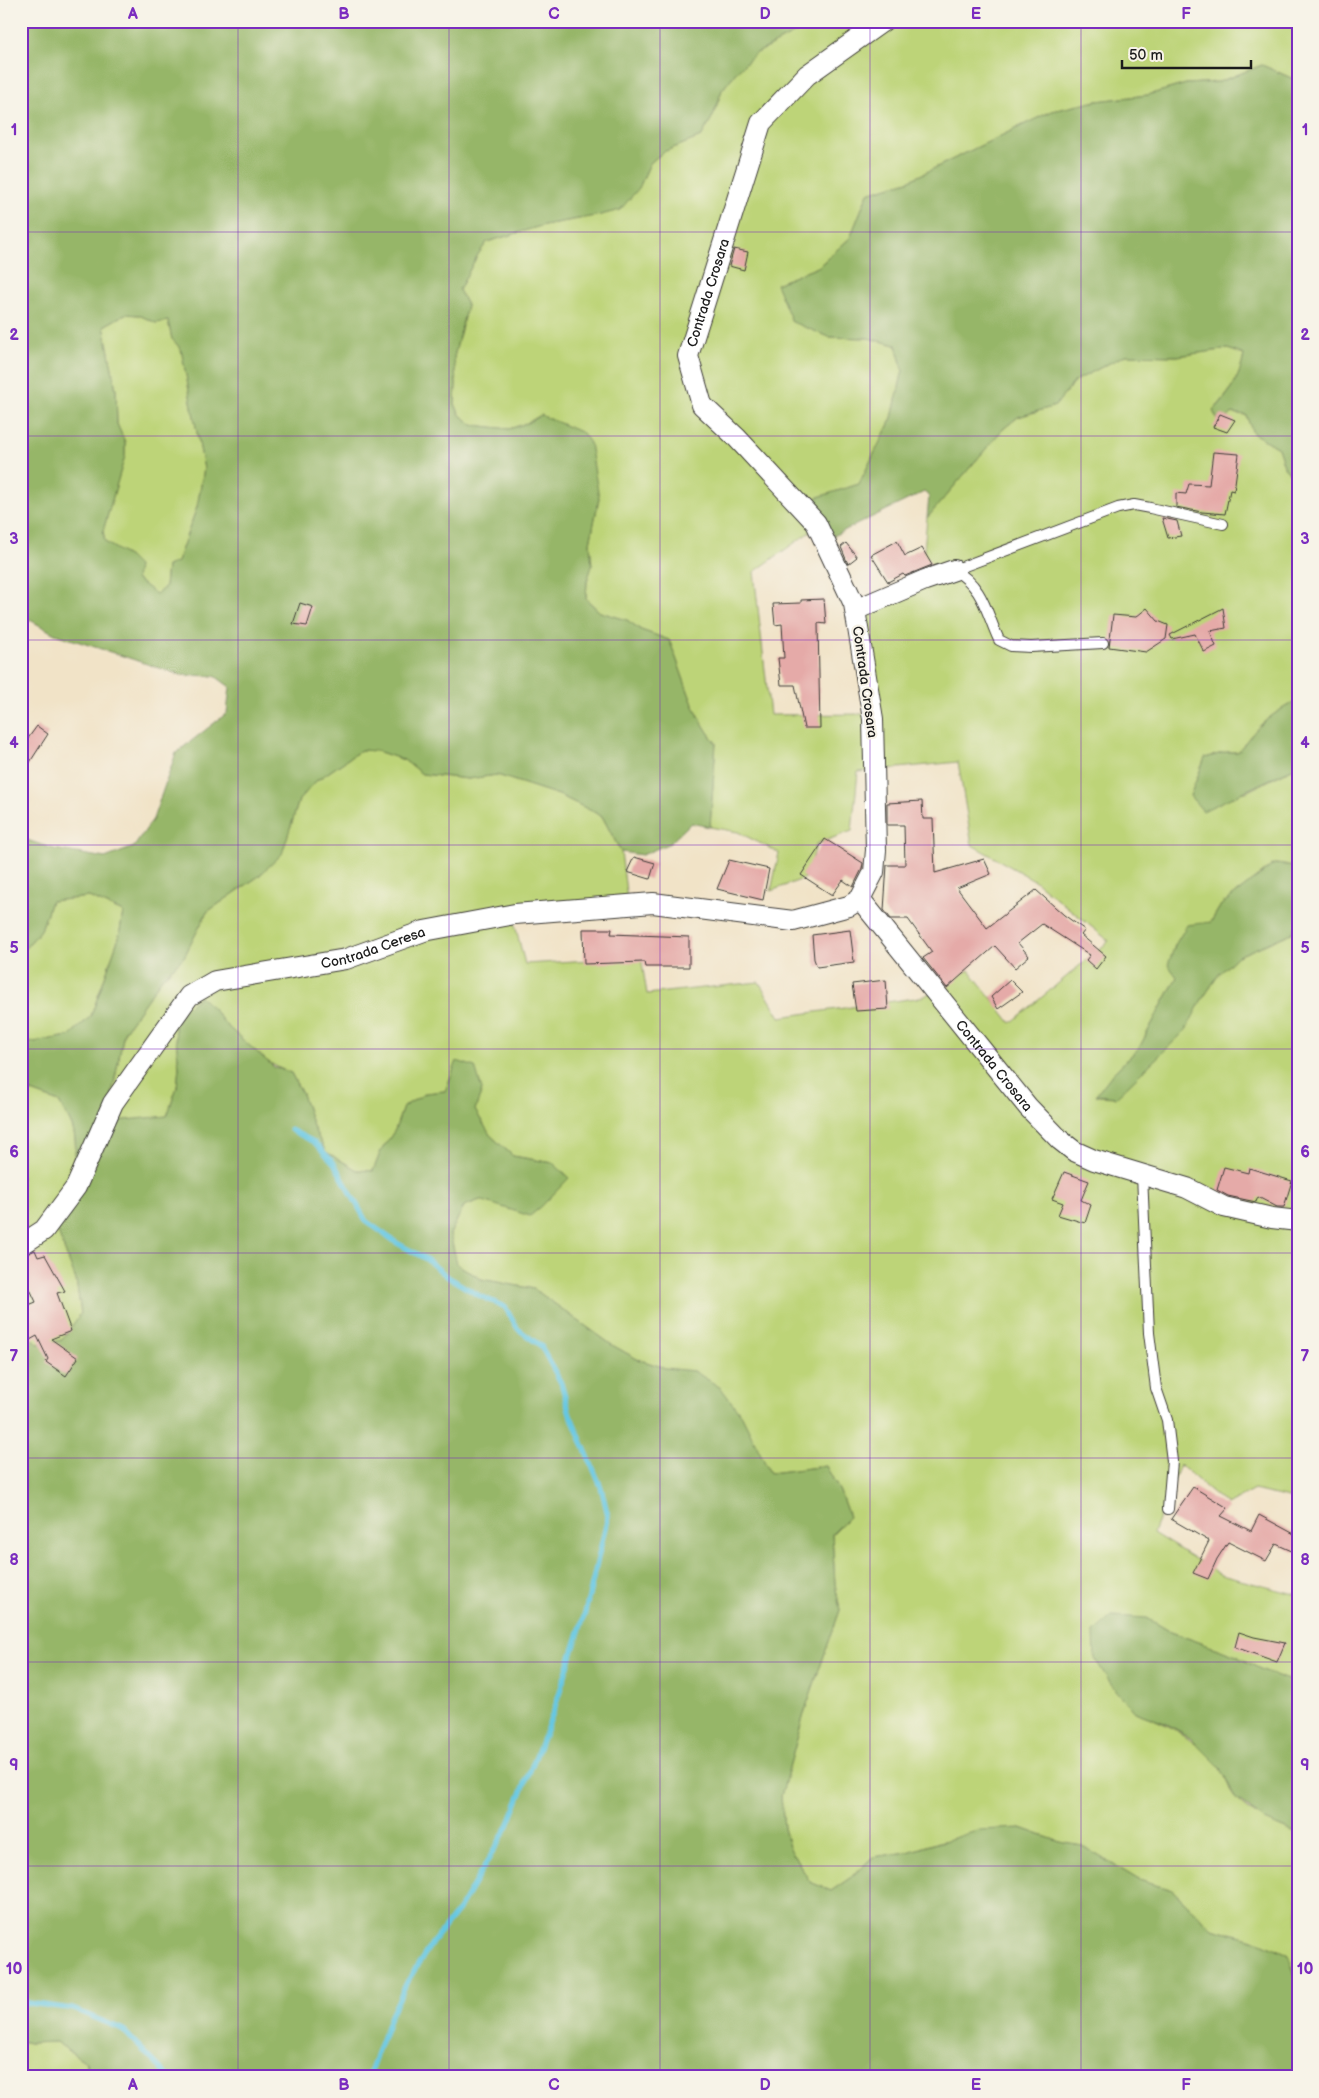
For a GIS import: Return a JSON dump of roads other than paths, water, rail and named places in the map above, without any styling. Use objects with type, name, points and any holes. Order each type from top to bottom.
[{"type":"street","name":"Contrada Crosara","points":[[883,21],[807,75],[761,124],[688,356],[702,405],[736,438],[816,523],[854,604],[873,719],[874,872],[860,899],[1028,1107],[1060,1140],[1081,1154],[1187,1188],[1224,1207],[1272,1218],[1298,1221]]},
{"type":"street","points":[[855,610],[925,580],[954,570]]},
{"type":"street","name":"Contrada Ceresa","points":[[21,1245],[44,1230],[76,1188],[113,1103],[189,996],[215,981],[346,959],[424,931],[515,914],[653,904],[793,921],[849,906],[860,899]]},
{"type":"lane","points":[[954,570],[1118,508],[1134,505],[1223,524]]},
{"type":"lane","points":[[954,570],[967,577],[979,592],[999,640],[1011,646],[1031,647],[1103,643]]},
{"type":"lane","points":[[1142,1175],[1149,1333],[1156,1388],[1167,1420],[1172,1461],[1168,1508]]},
{"type":"waterway","points":[[291,1130],[314,1142],[334,1163],[366,1221],[397,1243],[426,1259],[448,1277],[478,1295],[505,1307],[518,1329],[541,1346],[561,1383],[570,1414],[601,1487],[608,1516],[585,1613],[553,1713],[508,1826],[460,1908],[432,1943],[407,1982],[391,2015],[368,2077]]},
{"type":"waterway","points":[[21,2002],[73,2009],[122,2029],[169,2077]]}]
